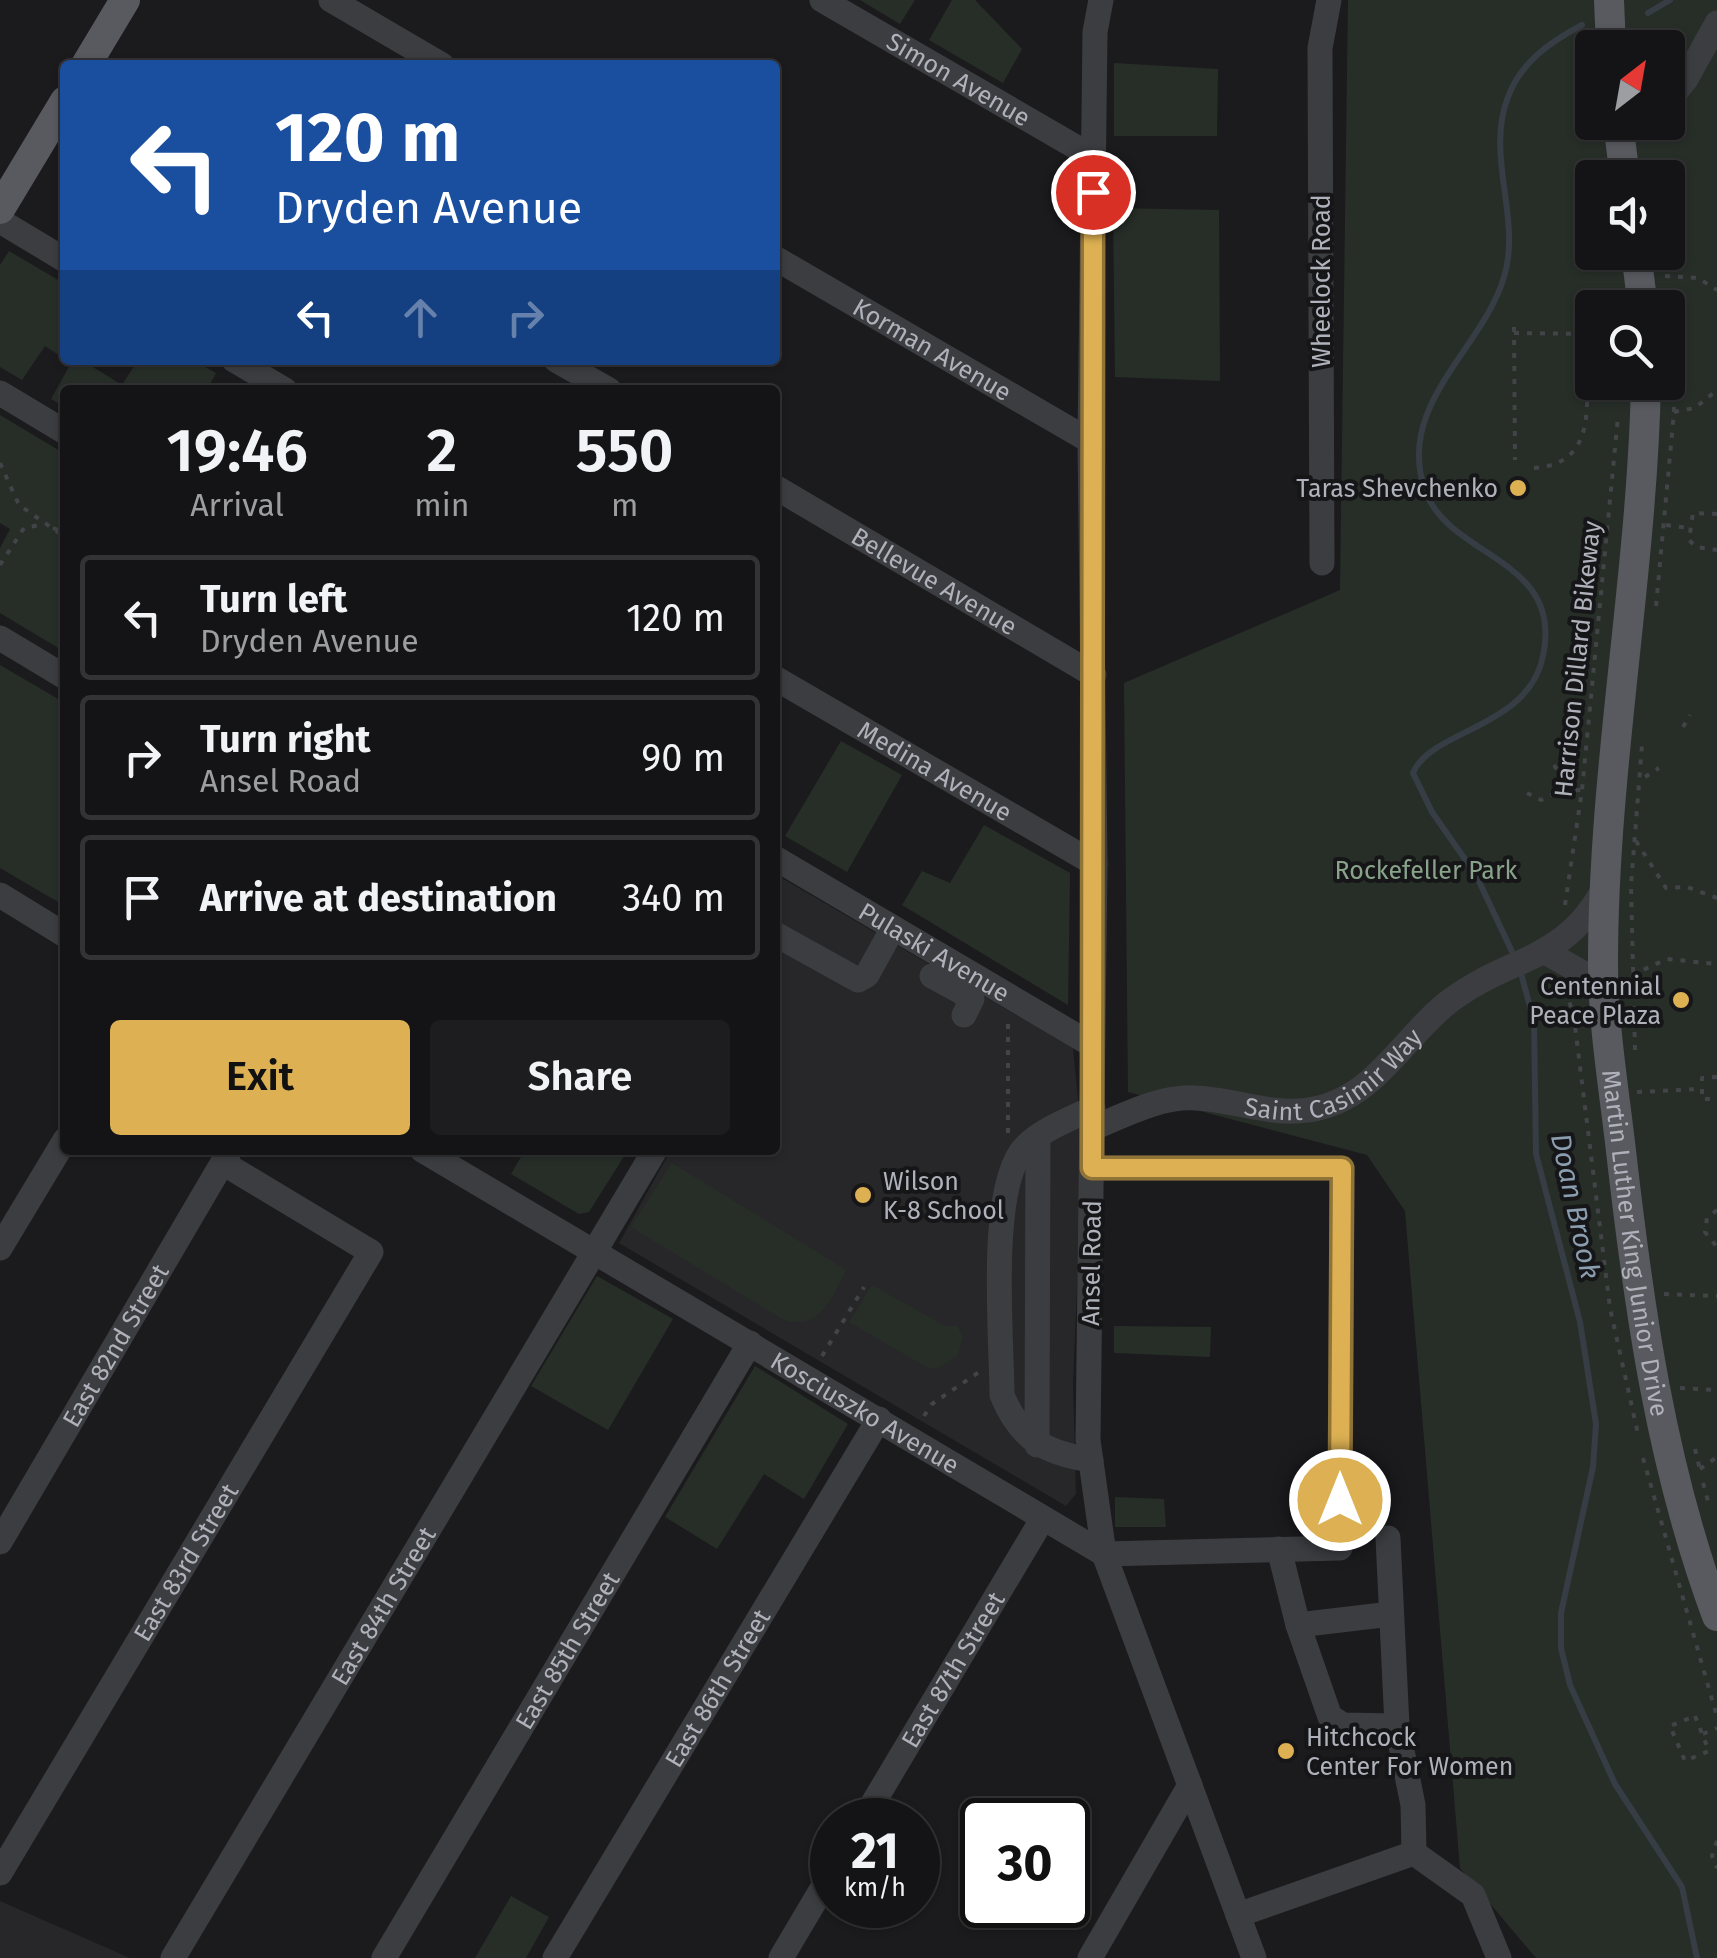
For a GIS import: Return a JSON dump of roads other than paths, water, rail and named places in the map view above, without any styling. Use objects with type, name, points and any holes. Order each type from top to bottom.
[{"type":"main road","points":[[89,60],[126,0]]},
{"type":"main road","points":[[1603,30],[1609,1]]},
{"type":"main road","points":[[0,209],[60,108]]},
{"type":"main road","name":"Martin Luther King Junior Drive","points":[[1645,400],[1606,885],[1618,980],[1632,1251],[1679,1503],[1717,1616]]},
{"type":"street","points":[[330,0],[433,60]]},
{"type":"street","name":"Simon Avenue","points":[[822,0],[1094,157]]},
{"type":"street","name":"Ansel Road","points":[[1101,0],[1095,32],[1090,441],[1095,864],[1091,1460],[1104,1554],[1254,1958]]},
{"type":"street","name":"Wheelock Road","points":[[1322,563],[1320,48],[1329,0]]},
{"type":"street","points":[[1685,80],[1717,23]]},
{"type":"street","points":[[0,221],[60,257]]},
{"type":"street","name":"Korman Avenue","points":[[780,261],[1090,441]]},
{"type":"street","points":[[242,365],[276,385]]},
{"type":"street","points":[[565,365],[599,385]]},
{"type":"street","points":[[0,393],[60,429]]},
{"type":"street","name":"Bellevue Avenue","points":[[780,491],[1094,675]]},
{"type":"street","points":[[0,638],[60,673]]},
{"type":"street","name":"Medina Avenue","points":[[780,681],[1095,864]]},
{"type":"street","name":"Pulaski Avenue","points":[[780,861],[893,928],[961,980],[1092,1045]]},
{"type":"street","name":"Saint Casimir Way","points":[[1038,1137],[1093,1118],[1179,1098],[1289,1111],[1332,1104],[1381,1072],[1449,1002],[1490,976],[1540,956],[1582,922],[1606,885]]},
{"type":"street","points":[[0,896],[60,932]]},
{"type":"street","points":[[780,937],[858,980],[866,975],[893,928]]},
{"type":"street","points":[[1540,956],[1618,980]]},
{"type":"street","points":[[932,976],[961,980],[972,999],[964,1016]]},
{"type":"street","points":[[1038,1137],[1011,1166],[1002,1219],[1002,1395],[1012,1418],[1037,1444],[1056,1455],[1091,1460]]},
{"type":"street","points":[[1037,1444],[1038,1137]]},
{"type":"street","points":[[0,1248],[60,1148]]},
{"type":"street","name":"Kosciuszko Avenue","points":[[430,1155],[1104,1554]]},
{"type":"street","name":"East 84th Street","points":[[172,1958],[652,1155]]},
{"type":"street","name":"East 83rd Street","points":[[0,1873],[371,1252],[226,1156]]},
{"type":"street","name":"East 82nd Street","points":[[0,1542],[226,1156]]},
{"type":"street","points":[[1092,1168],[1342,1168],[1340,1548],[1104,1554]]},
{"type":"street","name":"East 85th Street","points":[[384,1958],[750,1343]]},
{"type":"street","name":"East 86th Street","points":[[555,1958],[879,1419]]},
{"type":"street","name":"East 87th Street","points":[[876,1798],[1043,1518]]},
{"type":"street","points":[[1388,1538],[1397,1726],[1414,1806],[1414,1854]]},
{"type":"street","points":[[1279,1549],[1298,1625],[1330,1718],[1344,1724],[1397,1726]]},
{"type":"street","points":[[1298,1625],[1392,1614]]},
{"type":"street","points":[[1090,1958],[1190,1785]]},
{"type":"street","points":[[1238,1916],[1414,1854]]},
{"type":"street","points":[[1414,1854],[1474,1895],[1500,1958]]},
{"type":"street","points":[[781,1958],[810,1909]]},
{"type":"waterway","name":"Doan Brook","points":[[1648,13],[1670,0]]},
{"type":"waterway","name":"Doan Brook","points":[[1515,958],[1476,875],[1432,812],[1413,773],[1439,747],[1519,699],[1534,680],[1543,656],[1545,623],[1537,598],[1521,578],[1438,513],[1425,490],[1419,459],[1422,431],[1431,404],[1479,329],[1504,277],[1509,233],[1500,142],[1508,97],[1521,73],[1538,54],[1582,25]]},
{"type":"waterway","name":"Doan Brook","points":[[1520,970],[1534,1021],[1536,1154],[1580,1322],[1596,1424],[1593,1467],[1561,1613],[1561,1648],[1570,1685],[1615,1784],[1682,1887],[1697,1958]]},
{"type":"place","name":"Taras Shevchenko","points":[[1518,488]]},
{"type":"place","name":"Centennial Peace Plaza","points":[[1681,1000]]},
{"type":"place","name":"Wilson K-8 School","points":[[863,1195]]},
{"type":"place","name":"Hitchcock Center For Women","points":[[1286,1751]]},
{"type":"park label","name":"Rockefeller Park","points":[[1426,870]]}]
